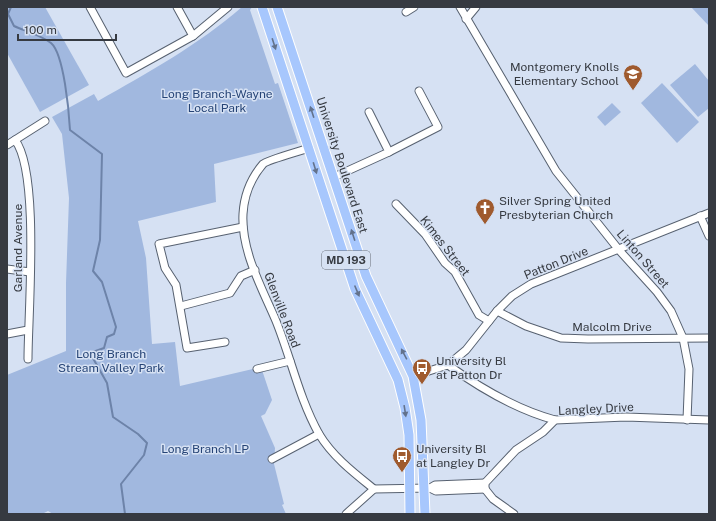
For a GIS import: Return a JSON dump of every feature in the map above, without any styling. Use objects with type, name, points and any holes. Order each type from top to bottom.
[{"type":"main road","name":"MD 193","points":[[262,7],[355,288],[398,380],[405,408],[409,435],[410,514]]},
{"type":"main road","name":"University Boulevard East","points":[[277,7],[366,276],[413,376],[421,420],[427,488],[425,514]]},
{"type":"street","points":[[90,7],[126,72],[192,36],[228,7]]},
{"type":"street","points":[[177,7],[192,36]]},
{"type":"street","points":[[406,12],[414,7]]},
{"type":"street","name":"Linton Street","points":[[460,7],[556,171],[619,250],[657,292],[670,311],[683,338],[689,369],[687,420]]},
{"type":"street","points":[[466,19],[476,7]]},
{"type":"street","points":[[334,177],[389,152],[438,127],[419,91]]},
{"type":"street","points":[[369,112],[389,152]]},
{"type":"street","points":[[7,145],[45,121]]},
{"type":"street","name":"Garland Avenue","points":[[15,140],[20,146],[29,192],[30,272],[28,359]]},
{"type":"street","name":"Glenville Road","points":[[309,148],[264,163],[250,184],[246,196],[243,213],[243,227],[254,270],[276,320],[302,400],[320,434],[345,466],[374,490]]},
{"type":"street","name":"Kimes Street","points":[[396,204],[425,234],[445,263],[454,272],[479,315],[489,321]]},
{"type":"street","name":"Patton Drive","points":[[413,376],[448,365],[466,350],[497,311],[512,296],[531,284],[709,213]]},
{"type":"street","points":[[700,216],[709,236]]},
{"type":"street","points":[[225,342],[187,348],[176,284],[166,268],[159,244],[243,227]]},
{"type":"street","points":[[7,269],[30,272]]},
{"type":"street","points":[[180,306],[230,293],[241,276],[254,270]]},
{"type":"street","name":"Malcolm Drive","points":[[497,311],[526,326],[561,338],[709,338]]},
{"type":"street","points":[[7,334],[28,330]]},
{"type":"street","points":[[257,369],[290,361]]},
{"type":"street","points":[[448,365],[472,382],[539,416],[556,420]]},
{"type":"street","name":"Langley Drive","points":[[485,486],[516,450],[543,432],[556,420],[626,417],[709,420]]},
{"type":"street","points":[[272,459],[320,434]]},
{"type":"street","points":[[346,514],[374,490],[427,488],[436,491],[485,486],[493,499],[514,514]]},
{"type":"green space","points":[[7,7],[45,7],[89,85],[40,112],[7,53]]},
{"type":"green space","points":[[242,7],[252,7],[250,10],[275,84],[278,83],[298,143],[214,164],[216,202],[138,221],[146,258],[152,344],[175,342],[180,386],[261,367],[272,400],[265,414],[261,416],[275,448],[274,464],[284,504],[282,505],[286,514],[53,514],[48,511],[42,514],[7,514],[7,375],[66,351],[66,283],[69,198],[62,134],[52,117],[94,94],[98,101],[136,79],[191,46]]},
{"type":"green space","points":[[691,7],[709,7],[709,26]]},
{"type":"green space","points":[[695,64],[709,81],[709,108],[698,117],[670,85]]},
{"type":"green space","points":[[662,83],[699,122],[677,143],[641,103]]},
{"type":"green space","points":[[612,103],[621,112],[605,126],[597,117]]},
{"type":"waterway","points":[[11,7],[8,14],[14,26],[43,38],[51,43],[56,49],[65,84],[70,130],[102,154],[100,240],[93,271],[102,282],[116,327],[114,334],[107,337],[104,348],[90,353],[107,383],[113,417],[138,434],[147,443],[144,455],[121,484],[125,514]]},
{"type":"place","name":"Montgomery Knolls Elementary School","points":[[633,91]]},
{"type":"place","name":"Silver Spring United Presbyterian Church","points":[[485,225]]},
{"type":"place","name":"University Bl at Patton Dr","points":[[422,385]]},
{"type":"place","name":"University Bl at Langley Dr","points":[[402,473]]},
{"type":"park label","name":"Long Branch-Wayne Local Park","points":[[217,101]]},
{"type":"park label","name":"Long Branch Stream Valley Park","points":[[111,361]]},
{"type":"park label","name":"Long Branch LP","points":[[205,449]]}]
